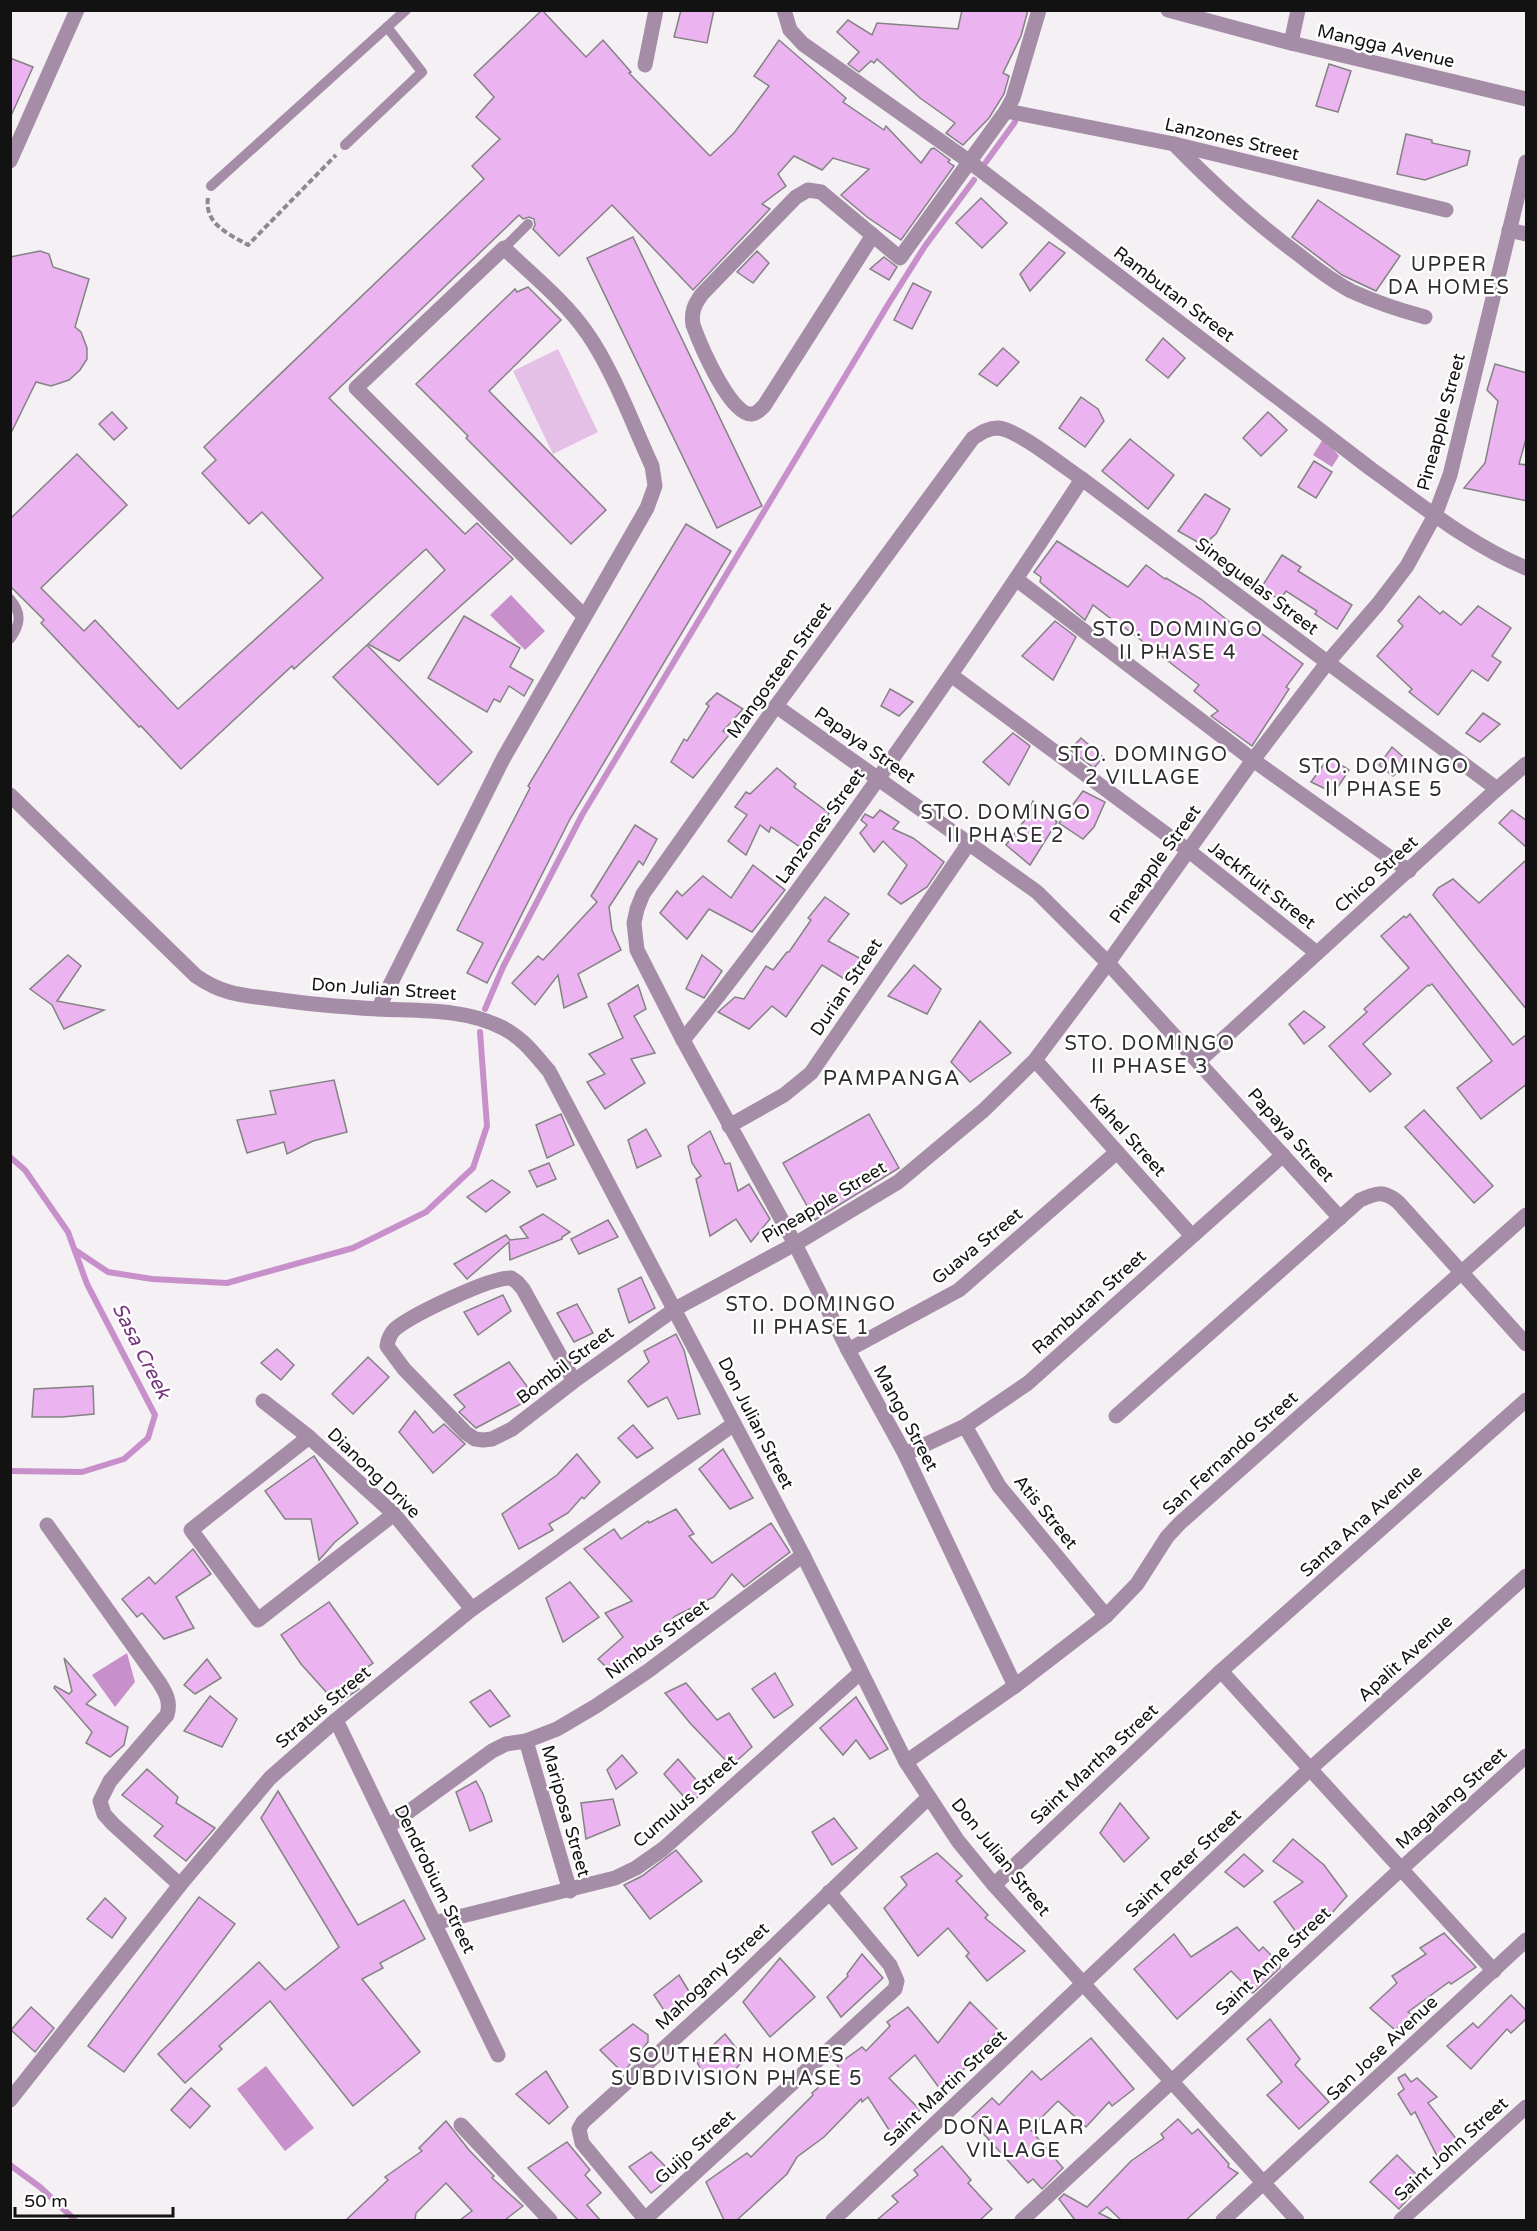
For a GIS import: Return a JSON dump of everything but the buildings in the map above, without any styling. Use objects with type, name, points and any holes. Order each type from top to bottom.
[{"type":"street","points":[[10,161],[77,10]]},
{"type":"street","points":[[645,65],[656,10]]},
{"type":"street","name":"Rambutan Street","points":[[784,10],[790,30],[802,44],[970,162],[1371,469],[1436,515],[1488,548],[1527,568]]},
{"type":"street","points":[[873,235],[764,406],[752,414],[734,405],[693,325],[691,315],[694,305],[702,294],[796,197],[808,190],[821,192],[873,235],[900,258],[1006,111],[1013,98],[1039,10]]},
{"type":"street","name":"Mangga Avenue","points":[[1168,10],[1291,43],[1527,99]]},
{"type":"street","points":[[1291,43],[1298,10]]},
{"type":"street","name":"Lanzones Street","points":[[1006,111],[1174,144],[1446,210]]},
{"type":"street","points":[[1174,144],[1263,228],[1314,267],[1349,290],[1393,309],[1425,317]]},
{"type":"street","name":"Pineapple Street","points":[[675,1309],[795,1244],[898,1182],[984,1110],[1035,1060],[1108,963],[1253,760],[1327,663],[1378,604],[1407,566],[1436,515],[1450,475],[1527,162]]},
{"type":"street","points":[[1509,230],[1527,234]]},
{"type":"street","points":[[378,1009],[503,759],[647,508],[655,486],[654,476],[601,355],[568,310],[504,248],[356,388],[584,616]]},
{"type":"street","name":"Sineguelas Street","points":[[988,429],[1004,429],[1019,436],[1082,479],[1497,789]]},
{"type":"street","name":"Mangosteen Street","points":[[637,950],[634,923],[643,894],[776,706],[973,438],[988,429]]},
{"type":"street","name":"Lanzones Street","points":[[682,1040],[743,965],[879,778],[1082,479]]},
{"type":"street","points":[[1016,579],[1253,760],[1409,871]]},
{"type":"street","name":"Jackfruit Street","points":[[951,675],[1189,851],[1317,953]]},
{"type":"street","name":"Papaya Street","points":[[776,706],[1037,892],[1108,963],[1340,1218]]},
{"type":"street","name":"Chico Street","points":[[1199,1061],[1527,764]]},
{"type":"street","name":"Don Julian Street","points":[[10,795],[196,976],[214,988],[233,994],[283,1001],[378,1009],[445,1011],[472,1017],[503,1028],[527,1044],[549,1071],[675,1309],[803,1555],[906,1762],[958,1840],[994,1885],[1297,2220]]},
{"type":"street","name":"Durian Street","points":[[729,1126],[784,1095],[811,1073],[969,843]]},
{"type":"street","name":"Mango Street","points":[[637,950],[682,1040],[795,1244],[848,1350],[905,1454],[1016,1686]]},
{"type":"street","name":"Kahel Street","points":[[1035,1060],[1192,1236]]},
{"type":"street","name":"Guava Street","points":[[848,1350],[926,1310],[959,1290],[1117,1152]]},
{"type":"street","name":"Rambutan Street","points":[[905,1454],[965,1426],[1028,1383],[1283,1155]]},
{"type":"street","points":[[1116,1416],[1360,1200],[1375,1193],[1390,1195],[1527,1344]]},
{"type":"street","name":"San Fernando Street","points":[[906,1762],[1016,1686],[1106,1616],[1137,1584],[1167,1537],[1180,1523],[1527,1215]]},
{"type":"street","name":"Bombil Street","points":[[574,1381],[523,1289],[511,1278],[484,1284],[405,1322],[388,1338],[387,1346],[394,1357],[459,1425],[475,1439],[492,1439],[512,1430],[574,1381],[675,1309]]},
{"type":"street","name":"Santa Ana Avenue","points":[[1221,1671],[1527,1400]]},
{"type":"street","name":"Dianong Drive","points":[[263,1401],[309,1437],[394,1514],[472,1609]]},
{"type":"street","name":"Stratus Street","points":[[10,2100],[180,1885],[270,1778],[336,1720],[472,1609],[734,1424]]},
{"type":"street","name":"Atis Street","points":[[965,1426],[999,1486],[1106,1616]]},
{"type":"street","points":[[309,1437],[191,1530],[258,1620],[394,1514]]},
{"type":"street","points":[[47,1525],[168,1698],[167,1715],[110,1781],[100,1801],[104,1814],[113,1824],[180,1885]]},
{"type":"street","name":"Nimbus Street","points":[[389,1826],[482,1756],[506,1744],[526,1741],[557,1729],[631,1683],[803,1555]]},
{"type":"street","name":"Apalit Avenue","points":[[1310,1769],[1527,1576]]},
{"type":"street","points":[[1221,1671],[1494,1971]]},
{"type":"street","name":"Saint Martha Street","points":[[994,1885],[1221,1671]]},
{"type":"street","name":"Cumulus Street","points":[[435,1923],[570,1891],[615,1878],[636,1868],[663,1849],[861,1672]]},
{"type":"street","name":"Dendrobium Street","points":[[336,1720],[498,2055]]},
{"type":"street","name":"Mariposa Street","points":[[526,1741],[570,1891]]},
{"type":"street","name":"Magalang Street","points":[[1401,1869],[1527,1756]]},
{"type":"street","name":"Saint Peter Street","points":[[1083,1985],[1310,1769]]},
{"type":"street","name":"Mahogany Street","points":[[645,2220],[582,2143],[579,2129],[583,2122],[728,1990],[929,1797]]},
{"type":"street","name":"Saint Anne Street","points":[[1022,2220],[1401,1869]]},
{"type":"street","name":"Guijo Street","points":[[645,2220],[895,1989],[897,1981],[890,1965],[830,1892]]},
{"type":"street","name":"San Jose Avenue","points":[[1224,2220],[1527,1940]]},
{"type":"street","name":"Saint Martin Street","points":[[833,2220],[1083,1985]]},
{"type":"street","name":"Saint John Street","points":[[1401,2220],[1527,2107]]},
{"type":"street","points":[[461,2124],[550,2220]]},
{"type":"lane","points":[[211,186],[406,10]]},
{"type":"lane","points":[[345,145],[422,72],[387,27]]},
{"type":"lane","points":[[504,248],[528,224]]},
{"type":"lane","points":[[10,599],[17,607],[20,619],[10,639]]},
{"type":"path","points":[[211,186],[207,209],[211,218],[217,226],[248,246],[345,145]]},
{"type":"shaded area","points":[[558,349],[598,432],[553,454],[513,371]]},
{"type":"shaded area","points":[[1323,439],[1334,446],[1339,456],[1332,467],[1313,455]]},
{"type":"shaded area","points":[[511,595],[545,631],[525,650],[490,615]]},
{"type":"shaded area","points":[[127,1653],[135,1682],[115,1707],[92,1675]]},
{"type":"shaded area","points":[[266,2066],[314,2128],[285,2151],[237,2089]]},
{"type":"waterway","points":[[986,162],[1015,122]]},
{"type":"waterway","points":[[485,1009],[503,967],[582,815],[889,303],[925,246],[974,180]]},
{"type":"waterway","points":[[75,1250],[108,1272],[152,1279],[227,1283],[353,1248],[426,1212],[473,1168],[487,1126],[480,1032]]},
{"type":"waterway","name":"Sasa Creek","points":[[10,1157],[25,1170],[68,1232],[87,1284],[155,1415],[148,1438],[124,1459],[82,1472],[10,1471]]},
{"type":"waterway","name":"Sasa Creek","points":[[10,2165],[40,2187],[75,2220]]},
{"type":"district","name":"UPPER DA HOMES","points":[[1449,276]]},
{"type":"district","name":"STO. DOMINGO II PHASE 4","points":[[1178,642]]},
{"type":"district","name":"STO. DOMINGO 2 VILLAGE","points":[[1143,766]]},
{"type":"district","name":"STO. DOMINGO II PHASE 5","points":[[1384,778]]},
{"type":"district","name":"STO. DOMINGO II PHASE 2","points":[[1006,824]]},
{"type":"district","name":"STO. DOMINGO II PHASE 3","points":[[1150,1056]]},
{"type":"district","name":"PAMPANGA","points":[[892,1078]]},
{"type":"district","name":"STO. DOMINGO II PHASE 1","points":[[811,1316]]},
{"type":"district","name":"SOUTHERN HOMES SUBDIVISION PHASE 5","points":[[737,2068]]},
{"type":"district","name":"DOÑA PILAR VILLAGE","points":[[1014,2140]]}]
